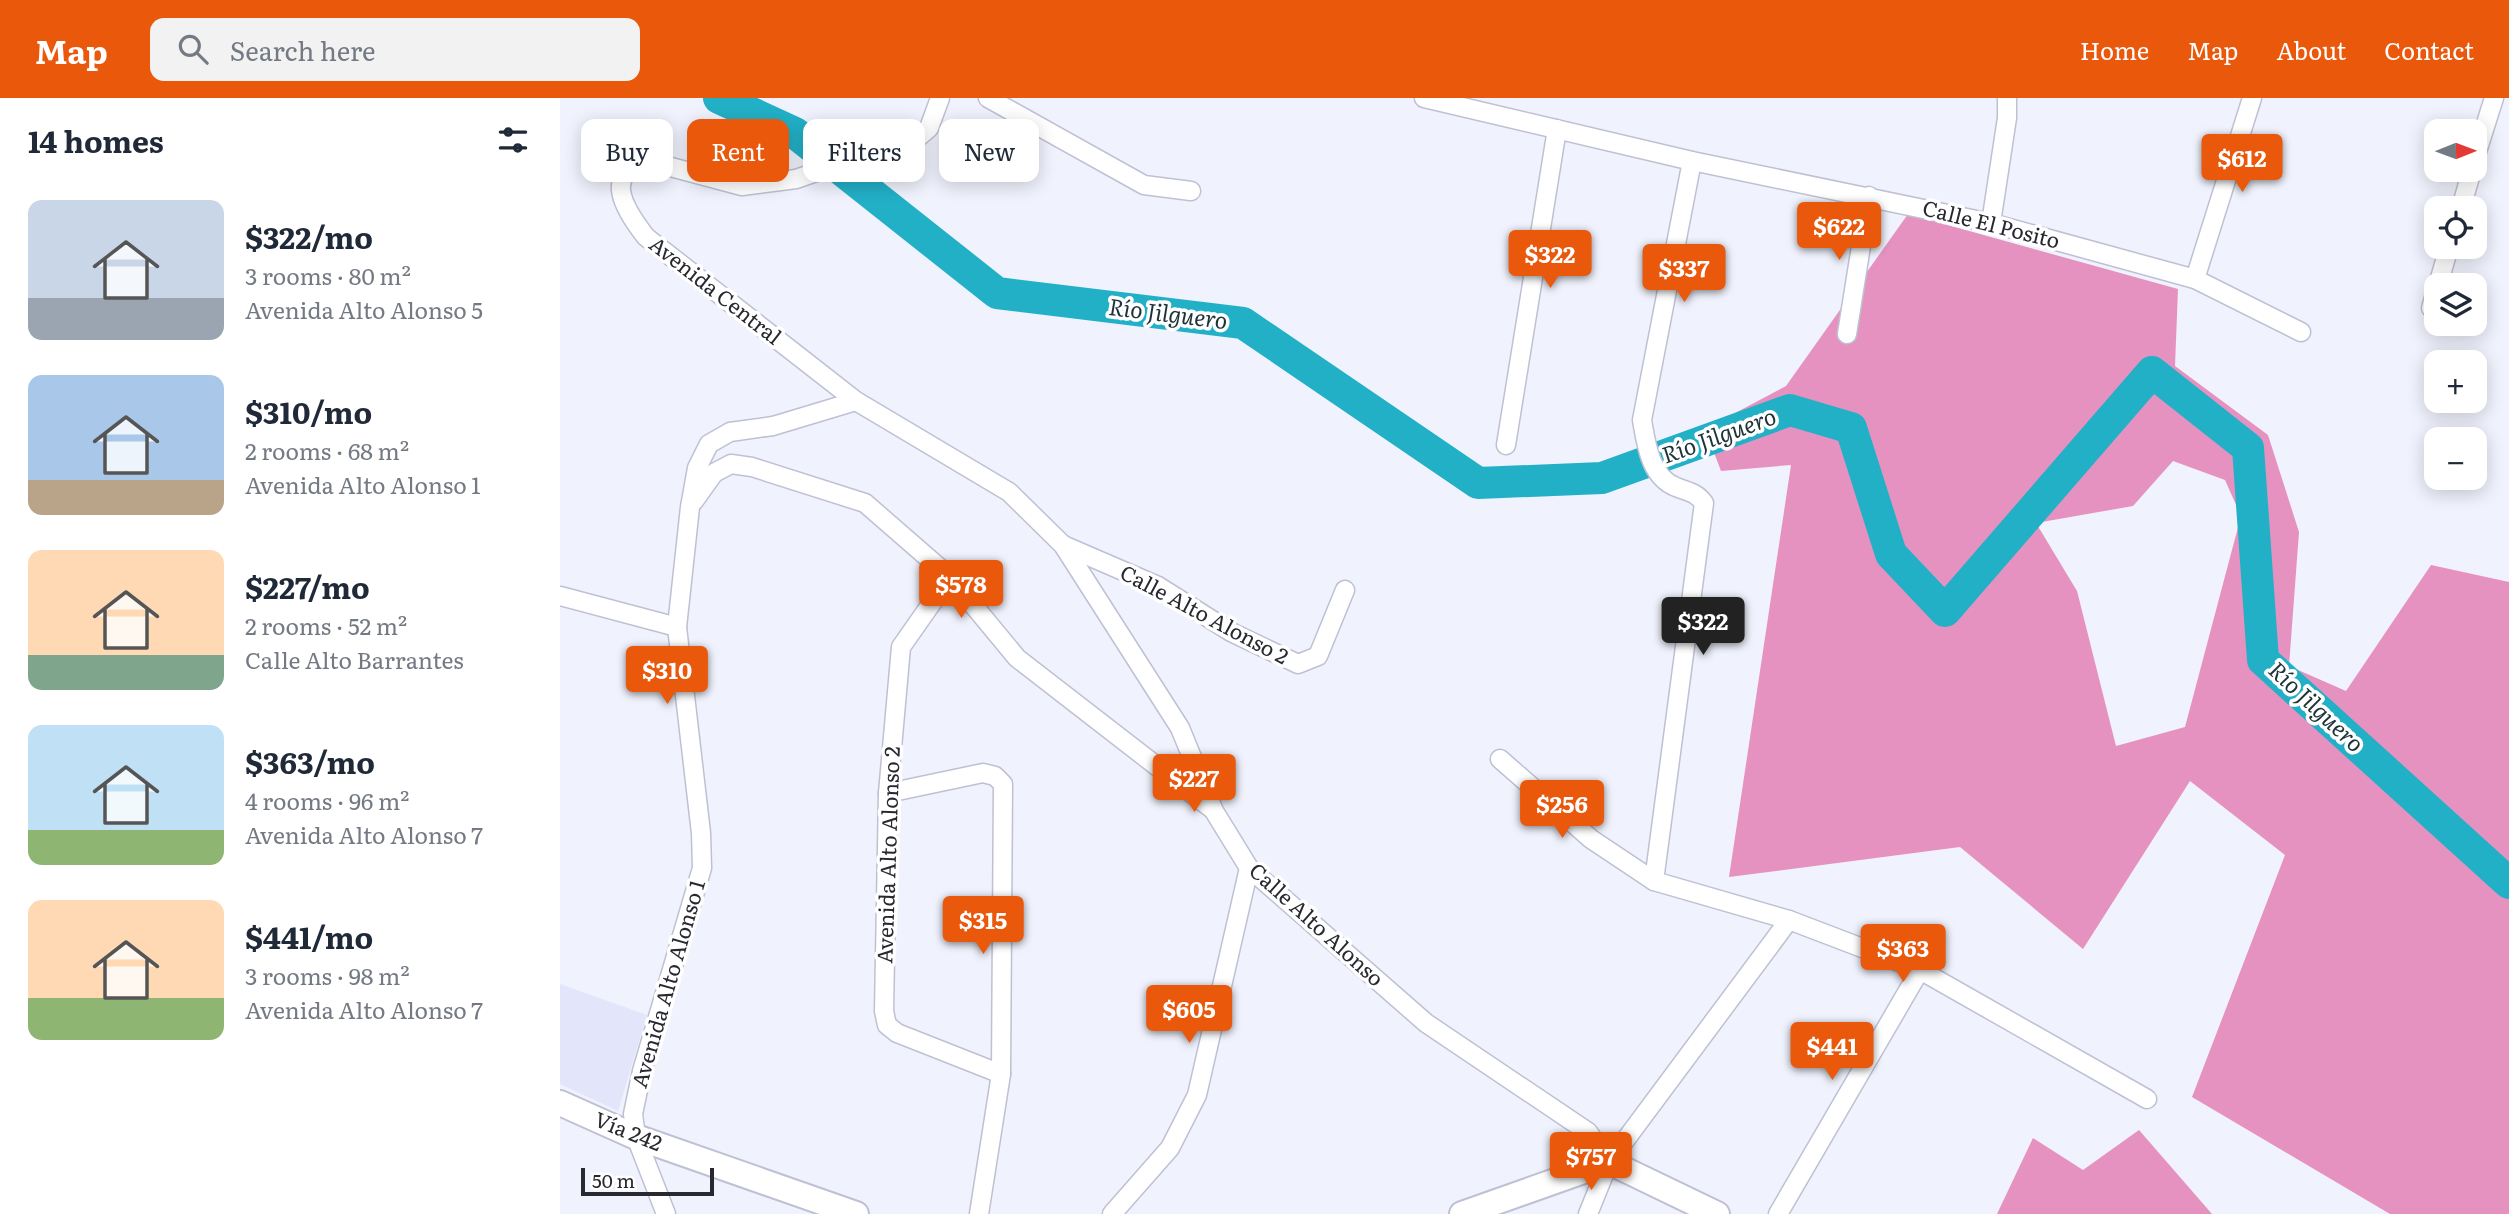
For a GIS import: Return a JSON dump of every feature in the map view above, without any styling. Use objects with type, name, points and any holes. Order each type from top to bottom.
[{"type":"main road","name":"Vía 242","points":[[560,1103],[636,1138],[856,1214]]},
{"type":"main road","points":[[1462,1214],[1609,1162],[1717,1214]]},
{"type":"street","name":"Avenida Central","points":[[856,401],[646,237],[630,216],[622,197],[621,180],[627,170],[638,164],[652,162],[742,186],[796,178],[871,153],[910,144],[929,128],[940,98]]},
{"type":"street","points":[[988,98],[1144,185],[1191,191]]},
{"type":"street","name":"Calle El Posito","points":[[1424,98],[1692,161],[1991,223],[2195,279],[2301,332]]},
{"type":"street","points":[[1991,223],[2007,118],[2007,98]]},
{"type":"street","points":[[2195,279],[2252,98]]},
{"type":"street","points":[[2487,120],[2494,98]]},
{"type":"street","points":[[1506,445],[1556,130]]},
{"type":"street","points":[[1654,881],[1704,503],[1699,496],[1673,486],[1658,474],[1646,447],[1642,420],[1692,161]]},
{"type":"street","points":[[1847,334],[1868,196]]},
{"type":"street","name":"Avenida Alto Alonso 1","points":[[636,1138],[633,1114],[642,1072],[702,868],[701,833],[677,627],[697,468],[709,444],[730,432],[773,426],[856,401]]},
{"type":"street","name":"Calle Alto Alonso","points":[[856,401],[1010,492],[1063,545],[1181,728],[1214,811],[1250,868],[1426,1023],[1588,1132],[1609,1162]]},
{"type":"street","points":[[690,507],[714,473],[731,464],[752,467],[864,503],[950,577],[1017,658],[1214,811]]},
{"type":"street","name":"Calle Alto Alonso 2","points":[[1063,545],[1158,586],[1231,632],[1298,664],[1318,656],[1345,590]]},
{"type":"street","name":"Avenida Alto Alonso 2","points":[[950,577],[901,647],[888,793],[884,1011],[887,1025],[897,1033],[1001,1074]]},
{"type":"street","points":[[560,596],[677,627]]},
{"type":"street","points":[[1500,760],[1591,839],[1654,881],[1789,920],[1920,970],[2147,1099]]},
{"type":"street","points":[[888,793],[983,773],[995,776],[1003,784],[1001,1074],[979,1214]]},
{"type":"street","points":[[1112,1214],[1170,1148],[1197,1095],[1250,868]]},
{"type":"street","points":[[1588,1214],[1609,1162],[1789,920]]},
{"type":"street","points":[[1778,1214],[1920,970]]},
{"type":"street","points":[[636,1138],[666,1214]]},
{"type":"shaded area","points":[[1908,214],[2178,289],[2175,366],[2268,435],[2299,532],[2289,666],[2346,691],[2431,565],[2509,582],[2509,1214],[2390,1214],[2192,1097],[2285,855],[2190,781],[2083,949],[1960,847],[1729,877],[1791,465],[1721,471],[1705,429],[1786,386]],"holes":[[[2173,461],[2225,480],[2241,516],[2185,727],[2116,746],[2077,591],[2036,523],[2133,506]]]},
{"type":"shaded area","points":[[560,984],[647,1015],[618,1111],[560,1084]]},
{"type":"shaded area","points":[[2139,1130],[2212,1214],[1997,1214],[2033,1138],[2083,1170]]},
{"type":"waterway","name":"Río Jilguero","points":[[719,98],[795,133],[997,293],[1243,323],[1478,483],[1602,478],[1790,410],[1851,428],[1891,554],[1945,611],[2152,372],[2248,448],[2263,660],[2509,883]]}]
